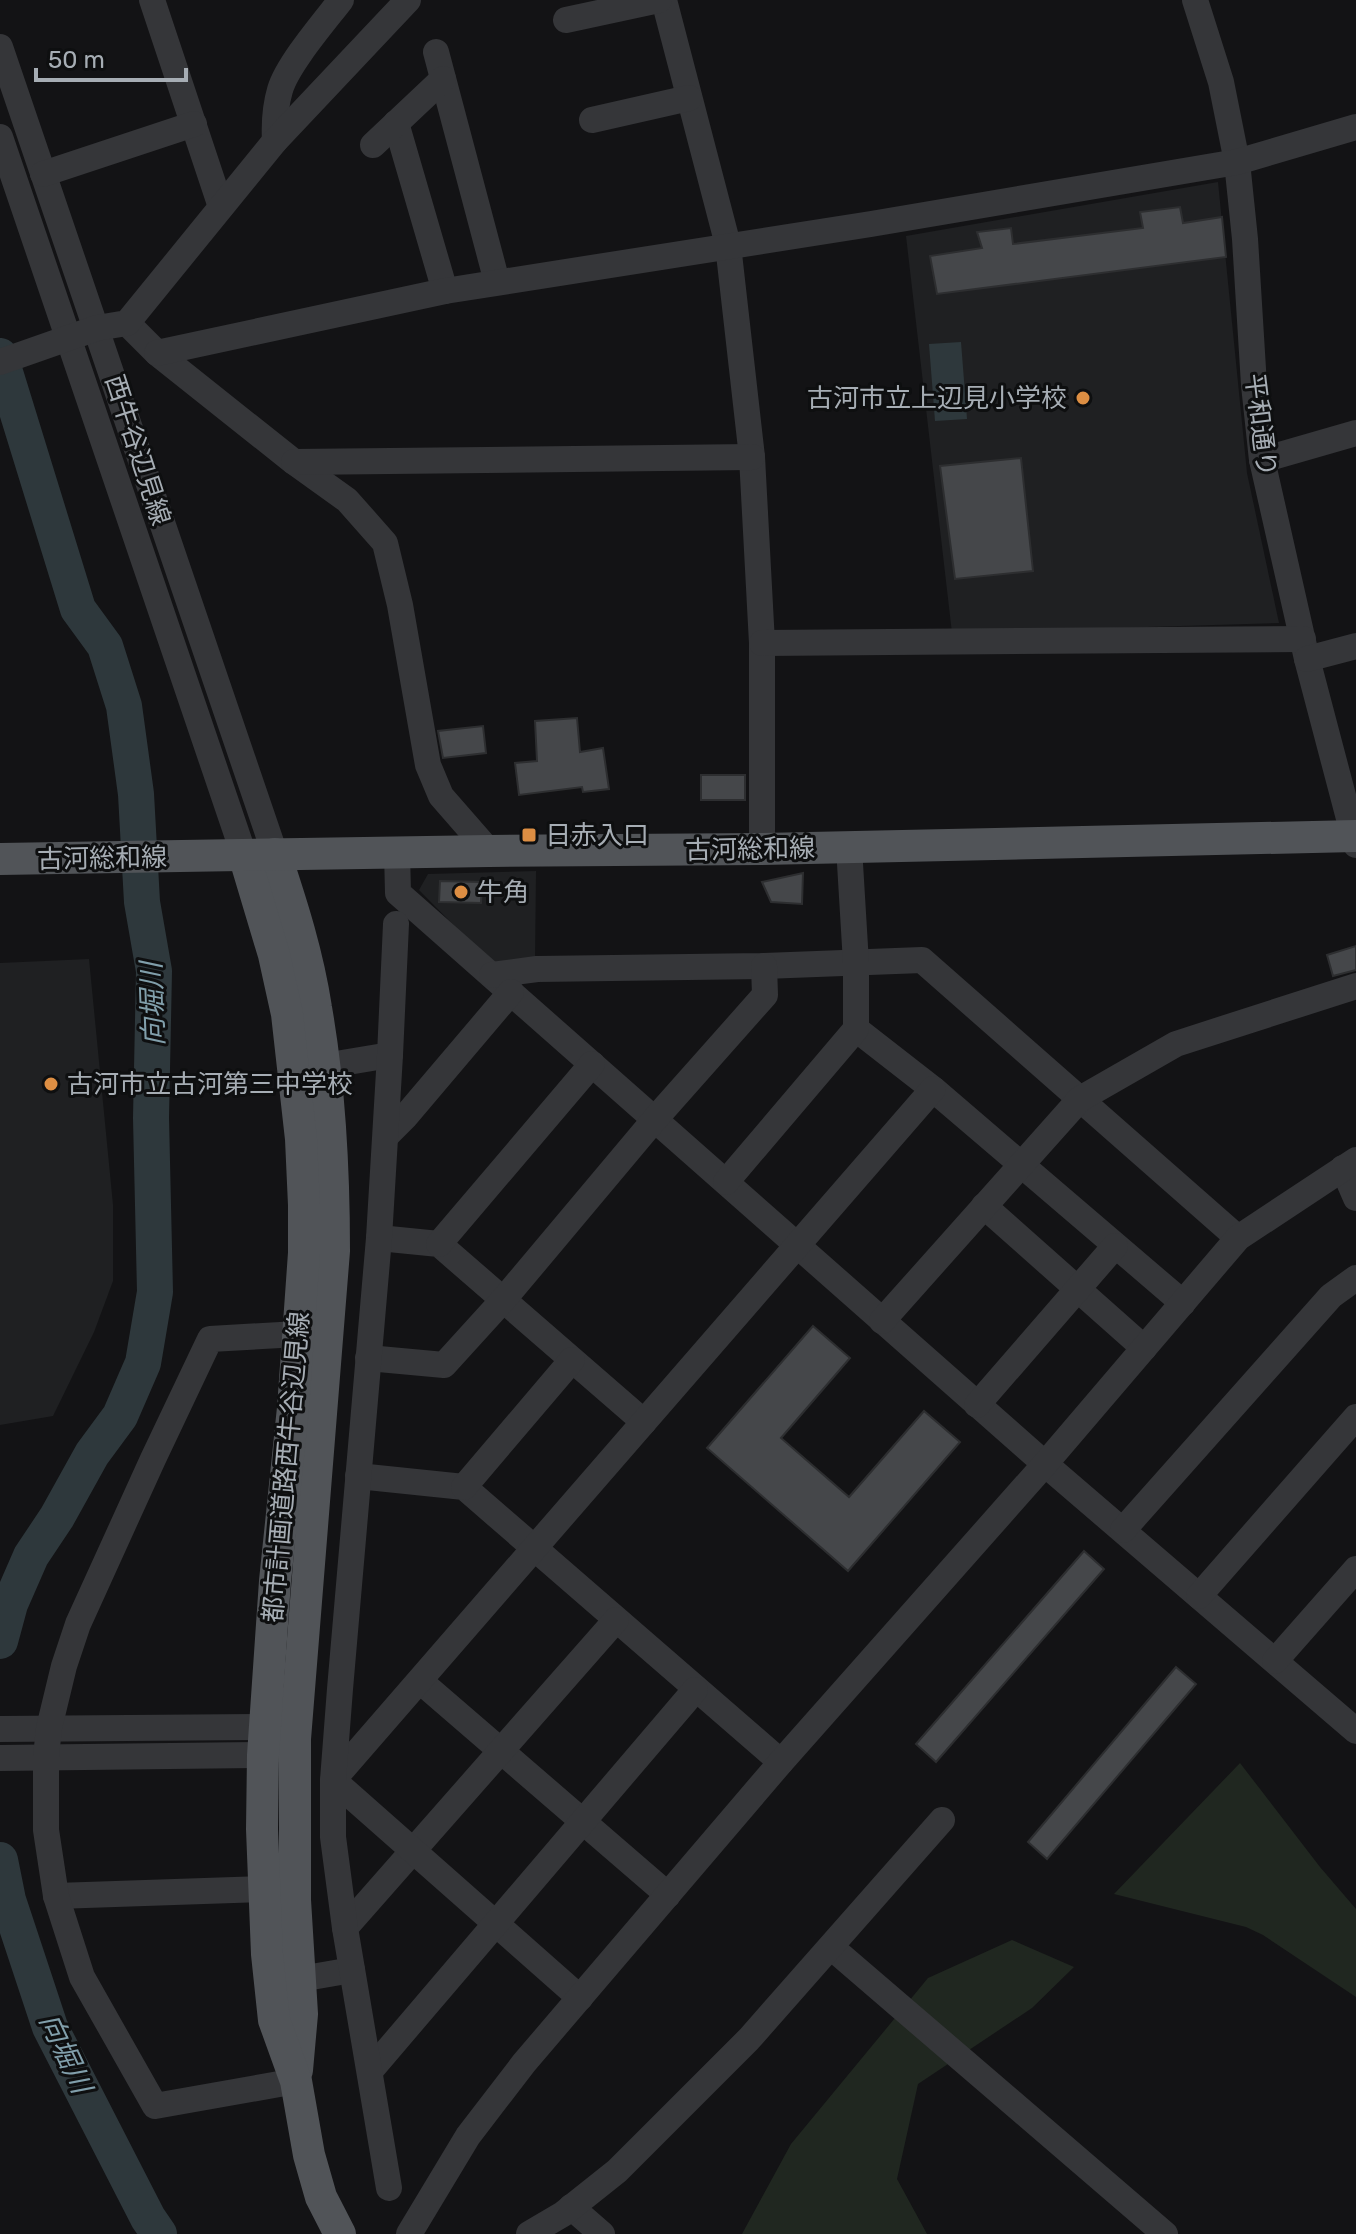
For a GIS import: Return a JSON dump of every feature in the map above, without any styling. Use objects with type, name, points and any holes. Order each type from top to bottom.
[{"type":"main road","name":"古河総和線","points":[[0,859],[1355,839]]},
{"type":"main road","name":"都市計画道路西牛谷辺見線","points":[[260,854],[304,950],[316,1006],[333,1168],[334,1251],[274,1740],[263,1889],[274,2020],[296,2081],[309,2155],[321,2197],[340,2234]]},
{"type":"main road","name":"都市計画道路西牛谷辺見線","points":[[260,854],[274,955],[287,1014],[301,1139],[304,1205],[304,1253],[293,1408],[275,1581],[274,1740],[293,1830],[302,2014],[296,2081]]},
{"type":"street","points":[[152,0],[221,207]]},
{"type":"street","points":[[275,141],[274,117],[280,87],[341,0]]},
{"type":"street","points":[[0,362],[97,328],[127,323],[275,141],[408,0]]},
{"type":"street","points":[[566,20],[661,0],[728,245],[752,457],[762,643],[762,849]]},
{"type":"street","name":"平和通り","points":[[1195,0],[1221,82],[1237,162],[1262,460],[1305,649],[1355,839]]},
{"type":"street","name":"西牛谷辺見線","points":[[0,47],[97,328],[260,854]]},
{"type":"street","points":[[436,52],[497,282]]},
{"type":"street","points":[[373,145],[443,79]]},
{"type":"street","points":[[592,120],[689,98]]},
{"type":"street","points":[[396,123],[445,291]]},
{"type":"street","points":[[43,174],[194,124]]},
{"type":"street","points":[[157,353],[445,291],[1237,162],[1356,127]]},
{"type":"street","name":"西牛谷辺見線","points":[[0,137],[69,337],[260,854]]},
{"type":"street","points":[[127,323],[157,353],[347,500],[385,543],[400,605],[428,765],[441,796],[489,851]]},
{"type":"street","points":[[1262,460],[1356,433]]},
{"type":"street","points":[[294,462],[752,457]]},
{"type":"street","points":[[762,643],[1305,649],[1356,646]]},
{"type":"street","points":[[726,1182],[856,1029],[856,963],[849,847]]},
{"type":"street","points":[[397,852],[398,893],[977,1405],[1356,1731]]},
{"type":"street","points":[[389,2188],[345,1928],[333,1837],[333,1780],[379,1238],[396,924]]},
{"type":"street","points":[[386,1136],[405,1117],[501,983],[537,969],[922,960],[1238,1238]]},
{"type":"street","points":[[368,1358],[444,1365],[765,995],[764,966]]},
{"type":"street","points":[[882,1321],[1080,1099],[1176,1044],[1356,986]]},
{"type":"street","points":[[856,1029],[933,1089],[1183,1303]]},
{"type":"street","points":[[324,1066],[390,1055]]},
{"type":"street","points":[[439,1244],[592,1064]]},
{"type":"street","points":[[333,1780],[933,1089]]},
{"type":"street","points":[[409,2234],[468,2136],[495,2098],[781,1762],[1045,1464],[1238,1238],[1350,1164],[1356,1198]]},
{"type":"street","points":[[984,1206],[1144,1348]]},
{"type":"street","points":[[379,1238],[439,1244],[644,1422]]},
{"type":"street","points":[[977,1405],[1115,1246]]},
{"type":"street","points":[[1123,1530],[1331,1296],[1356,1278]]},
{"type":"street","points":[[296,2081],[155,2106],[82,1977],[56,1896],[46,1830],[42,1757],[45,1728],[84,1610],[210,1339],[298,1334]]},
{"type":"street","points":[[464,1487],[572,1360]]},
{"type":"street","points":[[1199,1596],[1356,1417]]},
{"type":"street","points":[[358,1476],[464,1487],[781,1762]]},
{"type":"street","points":[[1275,1661],[1356,1569]]},
{"type":"street","points":[[345,1928],[616,1620]]},
{"type":"street","points":[[420,1681],[668,1895]]},
{"type":"street","points":[[370,2071],[695,1690]]},
{"type":"street","points":[[0,1729],[45,1728],[274,1740]]},
{"type":"street","points":[[0,1758],[274,1740]]},
{"type":"street","points":[[333,1780],[580,1998]]},
{"type":"street","points":[[529,2234],[571,2207],[617,2171],[749,2039],[942,1820]]},
{"type":"street","points":[[56,1896],[263,1889]]},
{"type":"street","points":[[831,1947],[1165,2234]]},
{"type":"street","points":[[300,1979],[352,1970]]},
{"type":"street","points":[[571,2207],[602,2234]]},
{"type":"shaded area","name":"古河市立上辺見小学校","points":[[1218,182],[1247,473],[1279,623],[952,633],[906,236]]},
{"type":"shaded area","points":[[961,342],[967,419],[935,421],[929,344]]},
{"type":"shaded area","points":[[536,871],[535,960],[491,963],[419,890],[428,874]]},
{"type":"shaded area","name":"古河市立古河第三中学校","points":[[89,959],[113,1205],[113,1281],[94,1332],[53,1416],[0,1425],[0,963]]},
{"type":"shaded area","points":[[1240,1763],[1356,1909],[1356,1997],[1246,1927],[1114,1894]]},
{"type":"shaded area","points":[[1012,1940],[1074,1967],[1032,2008],[918,2084],[897,2179],[927,2234],[742,2234],[791,2144],[928,1978]]},
{"type":"building","points":[[1180,207],[1183,223],[1222,217],[1226,257],[937,294],[930,256],[982,248],[977,232],[1011,228],[1013,244],[1143,228],[1140,212]]},
{"type":"building","points":[[1021,458],[1033,571],[955,579],[940,466]]},
{"type":"building","points":[[577,718],[580,752],[603,748],[609,789],[583,792],[582,787],[519,795],[515,763],[537,761],[535,721]]},
{"type":"building","points":[[483,726],[486,753],[443,758],[438,731]]},
{"type":"building","points":[[701,775],[745,775],[745,800],[701,800]]},
{"type":"building","points":[[803,873],[802,904],[771,902],[762,882]]},
{"type":"building","name":"牛角","points":[[440,881],[482,882],[481,903],[439,902]]},
{"type":"building","points":[[1356,946],[1356,970],[1333,976],[1327,955]]},
{"type":"building","points":[[813,1326],[850,1358],[781,1438],[849,1497],[924,1411],[960,1442],[848,1571],[707,1448]]},
{"type":"building","points":[[1084,1551],[1104,1569],[936,1762],[916,1744]]},
{"type":"building","points":[[1176,1667],[1196,1684],[1047,1859],[1028,1842]]},
{"type":"waterway","name":"向堀川","points":[[0,356],[78,609],[105,646],[124,706],[136,794],[142,902],[154,971],[151,1118],[155,1292],[143,1363],[120,1416],[92,1454],[31,1556],[10,1604],[0,1641]]},
{"type":"waterway","name":"向堀川","points":[[0,1860],[8,1900],[50,2027],[159,2234]]},
{"type":"place","name":"古河市立上辺見小学校","points":[[1083,398]]},
{"type":"place","name":"日赤入口","points":[[529,835]]},
{"type":"place","name":"牛角","points":[[461,892]]},
{"type":"place","name":"古河市立古河第三中学校","points":[[51,1084]]}]
